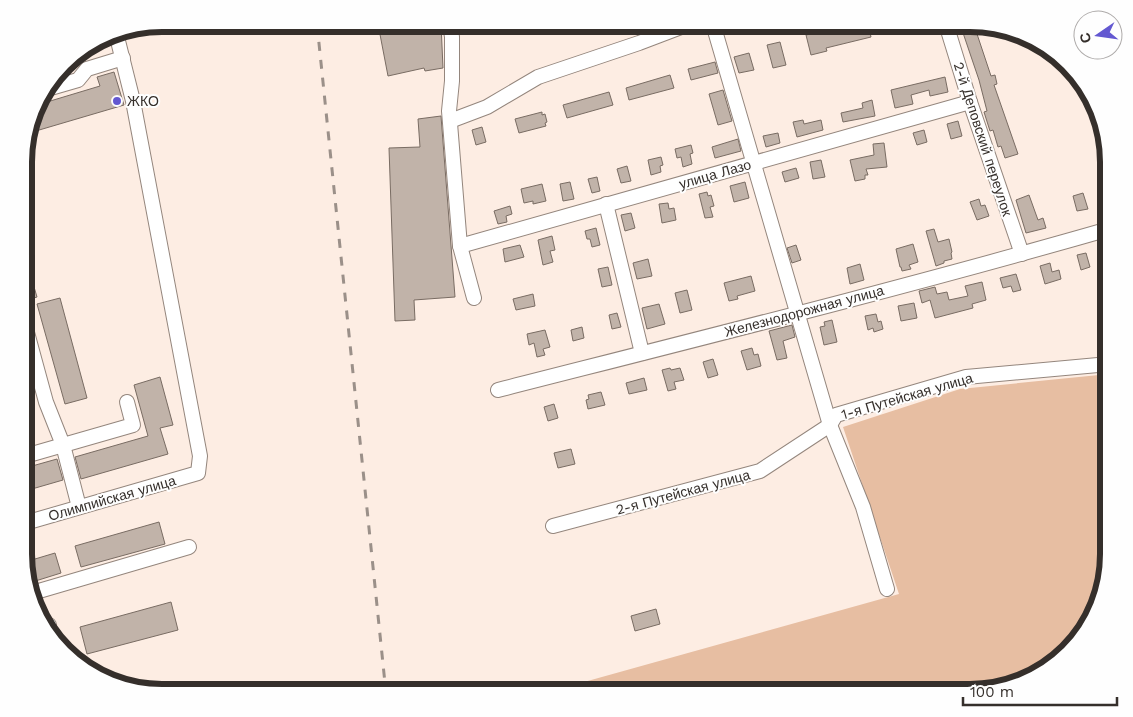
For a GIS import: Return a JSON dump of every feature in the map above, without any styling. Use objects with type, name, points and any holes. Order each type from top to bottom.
[{"type":"street","points":[[451,32],[450,121],[460,246],[474,298]]},
{"type":"street","points":[[450,121],[488,107],[538,77],[668,32]]},
{"type":"street","points":[[715,32],[830,425],[863,507],[887,589]]},
{"type":"street","name":"2-й Деповский переулок","points":[[948,32],[970,102],[1022,254]]},
{"type":"street","points":[[57,86],[78,80],[87,69],[123,58],[118,40]]},
{"type":"street","name":"Олимпийская улица","points":[[32,521],[198,473],[200,456],[123,58]]},
{"type":"street","name":"улица Лазо","points":[[460,246],[970,102]]},
{"type":"street","points":[[606,204],[642,353]]},
{"type":"street","name":"Железнодорожная улица","points":[[498,390],[1022,254],[1100,232]]},
{"type":"street","points":[[32,351],[46,402],[63,445],[78,507]]},
{"type":"street","name":"1-я Путейская улица","points":[[830,425],[836,415],[966,377],[1100,365]]},
{"type":"street","points":[[32,454],[133,425],[127,402]]},
{"type":"street","name":"2-я Путейская улица","points":[[553,526],[760,471],[830,425]]},
{"type":"street","points":[[38,591],[189,546]]},
{"type":"shaded area","points":[[1100,375],[1100,563],[1098,580],[1094,596],[1079,627],[1043,663],[1020,675],[996,682],[979,684],[548,684],[584,682],[899,594],[843,427],[960,389]]},
{"type":"building","points":[[380,32],[441,32],[443,68],[425,71],[424,68],[388,76]]},
{"type":"building","points":[[819,32],[870,32],[871,37],[826,48],[827,51],[811,55],[806,35]]},
{"type":"building","points":[[963,32],[977,33],[991,76],[995,75],[997,84],[994,85],[1018,154],[1005,158],[1001,146],[998,147],[993,130],[990,131],[984,112],[987,111]]},
{"type":"building","points":[[780,42],[786,65],[773,68],[767,45]]},
{"type":"building","points":[[749,53],[754,70],[739,73],[734,57]]},
{"type":"building","points":[[715,62],[718,73],[691,80],[688,69]]},
{"type":"building","points":[[114,72],[124,105],[37,131],[48,102],[100,86],[97,77]]},
{"type":"building","points":[[670,75],[674,88],[629,100],[626,88]]},
{"type":"building","points":[[945,77],[948,92],[930,96],[929,90],[911,95],[913,104],[895,108],[891,90]]},
{"type":"building","points":[[723,90],[732,121],[718,125],[709,94]]},
{"type":"building","points":[[609,92],[613,105],[567,118],[563,105]]},
{"type":"building","points":[[872,100],[875,116],[843,122],[841,113],[863,108],[862,103]]},
{"type":"building","points":[[542,112],[542,115],[545,114],[546,126],[519,133],[515,119]]},
{"type":"building","points":[[441,116],[455,297],[414,300],[415,320],[395,321],[389,148],[420,147],[418,119]]},
{"type":"building","points":[[803,120],[804,124],[821,120],[823,130],[797,137],[793,122]]},
{"type":"building","points":[[958,121],[962,136],[951,139],[947,124]]},
{"type":"building","points":[[482,127],[486,142],[476,145],[472,130]]},
{"type":"building","points":[[924,130],[927,142],[917,145],[913,133]]},
{"type":"building","points":[[778,133],[780,143],[766,147],[763,136]]},
{"type":"building","points":[[738,139],[741,151],[715,158],[712,147]]},
{"type":"building","points":[[884,143],[887,167],[866,169],[868,175],[865,175],[865,179],[855,181],[850,160],[874,155],[873,144]]},
{"type":"building","points":[[691,145],[693,153],[690,154],[692,164],[683,167],[681,157],[677,158],[675,149]]},
{"type":"building","points":[[661,157],[663,165],[660,166],[661,172],[651,175],[648,160]]},
{"type":"building","points":[[821,160],[825,177],[813,179],[810,162]]},
{"type":"building","points":[[627,166],[631,181],[621,183],[617,169]]},
{"type":"building","points":[[796,168],[799,178],[785,182],[782,172]]},
{"type":"building","points":[[597,177],[600,191],[592,193],[588,179]]},
{"type":"building","points":[[570,182],[574,199],[563,201],[560,184]]},
{"type":"building","points":[[745,182],[749,198],[734,202],[730,186]]},
{"type":"building","points":[[542,184],[546,201],[533,204],[533,201],[524,203],[521,189]]},
{"type":"building","points":[[707,192],[708,196],[711,195],[714,206],[710,207],[713,217],[705,218],[699,194]]},
{"type":"building","points":[[1083,193],[1088,209],[1077,211],[1073,196]]},
{"type":"building","points":[[1029,195],[1038,220],[1043,218],[1046,228],[1026,233],[1016,200]]},
{"type":"building","points":[[979,199],[981,206],[985,205],[989,216],[977,220],[970,202]]},
{"type":"building","points":[[668,203],[669,209],[674,208],[676,220],[662,223],[659,204]]},
{"type":"building","points":[[510,206],[512,214],[506,216],[507,222],[498,224],[494,211]]},
{"type":"building","points":[[631,213],[635,228],[625,231],[621,215]]},
{"type":"building","points":[[596,228],[600,245],[592,247],[585,231]]},
{"type":"building","points":[[934,229],[938,242],[949,239],[952,252],[952,259],[936,266],[926,231]]},
{"type":"building","points":[[552,236],[555,250],[550,251],[553,262],[543,265],[538,240]]},
{"type":"building","points":[[913,244],[918,262],[909,265],[911,269],[902,271],[896,249]]},
{"type":"building","points":[[520,245],[524,257],[505,262],[503,249]]},
{"type":"building","points":[[796,245],[801,260],[792,263],[787,248]]},
{"type":"building","points":[[1086,253],[1090,267],[1081,270],[1077,255]]},
{"type":"building","points":[[648,259],[652,276],[637,279],[633,263]]},
{"type":"building","points":[[1050,263],[1052,272],[1059,270],[1061,279],[1045,284],[1040,266]]},
{"type":"building","points":[[860,264],[864,280],[850,284],[847,268]]},
{"type":"building","points":[[608,267],[612,285],[602,287],[598,269]]},
{"type":"building","points":[[1016,274],[1021,290],[1013,292],[1011,286],[1003,288],[1000,278]]},
{"type":"building","points":[[751,276],[755,291],[737,296],[738,299],[729,301],[724,283]]},
{"type":"building","points":[[32,280],[37,297],[32,299]]},
{"type":"building","points":[[982,282],[986,300],[972,304],[973,308],[935,318],[930,300],[922,303],[919,291],[935,287],[937,294],[947,292],[949,300],[968,296],[965,286]]},
{"type":"building","points":[[687,290],[692,310],[680,313],[675,293]]},
{"type":"building","points":[[533,294],[535,306],[516,310],[513,299]]},
{"type":"building","points":[[60,298],[87,398],[65,404],[37,304]]},
{"type":"building","points":[[914,303],[917,318],[901,321],[898,306]]},
{"type":"building","points":[[659,304],[665,324],[647,329],[642,308]]},
{"type":"building","points":[[617,313],[621,327],[612,329],[609,315]]},
{"type":"building","points":[[876,314],[878,322],[881,321],[883,329],[874,332],[873,328],[868,330],[865,316]]},
{"type":"building","points":[[832,320],[837,342],[824,345],[820,327],[825,326],[824,322]]},
{"type":"building","points":[[792,325],[795,337],[783,341],[787,358],[777,360],[769,331]]},
{"type":"building","points":[[582,327],[584,338],[573,341],[571,330]]},
{"type":"building","points":[[545,330],[550,347],[543,349],[545,355],[537,357],[534,343],[529,345],[527,334]]},
{"type":"building","points":[[752,348],[754,355],[758,354],[761,366],[747,370],[741,351]]},
{"type":"building","points":[[713,359],[718,375],[708,378],[703,362]]},
{"type":"building","points":[[670,368],[671,370],[680,368],[684,380],[674,382],[676,389],[668,391],[662,370]]},
{"type":"building","points":[[160,377],[173,425],[160,428],[168,454],[81,479],[75,457],[148,436],[134,385]]},
{"type":"building","points":[[644,378],[647,390],[629,394],[626,383]]},
{"type":"building","points":[[601,392],[605,405],[588,409],[586,400],[589,399],[588,395]]},
{"type":"building","points":[[554,404],[558,418],[548,421],[544,407]]},
{"type":"building","points":[[571,449],[575,464],[558,468],[554,453]]},
{"type":"building","points":[[57,459],[63,480],[32,489],[32,466]]},
{"type":"building","points":[[159,522],[165,544],[81,567],[75,546]]},
{"type":"building","points":[[55,553],[61,573],[35,581],[33,560]]},
{"type":"building","points":[[171,602],[178,630],[87,654],[80,627]]},
{"type":"building","points":[[656,609],[660,624],[635,631],[631,616]]},
{"type":"railway","points":[[318,32],[385,684]]},
{"type":"place","name":"ЖКО","points":[[117,101]]}]
